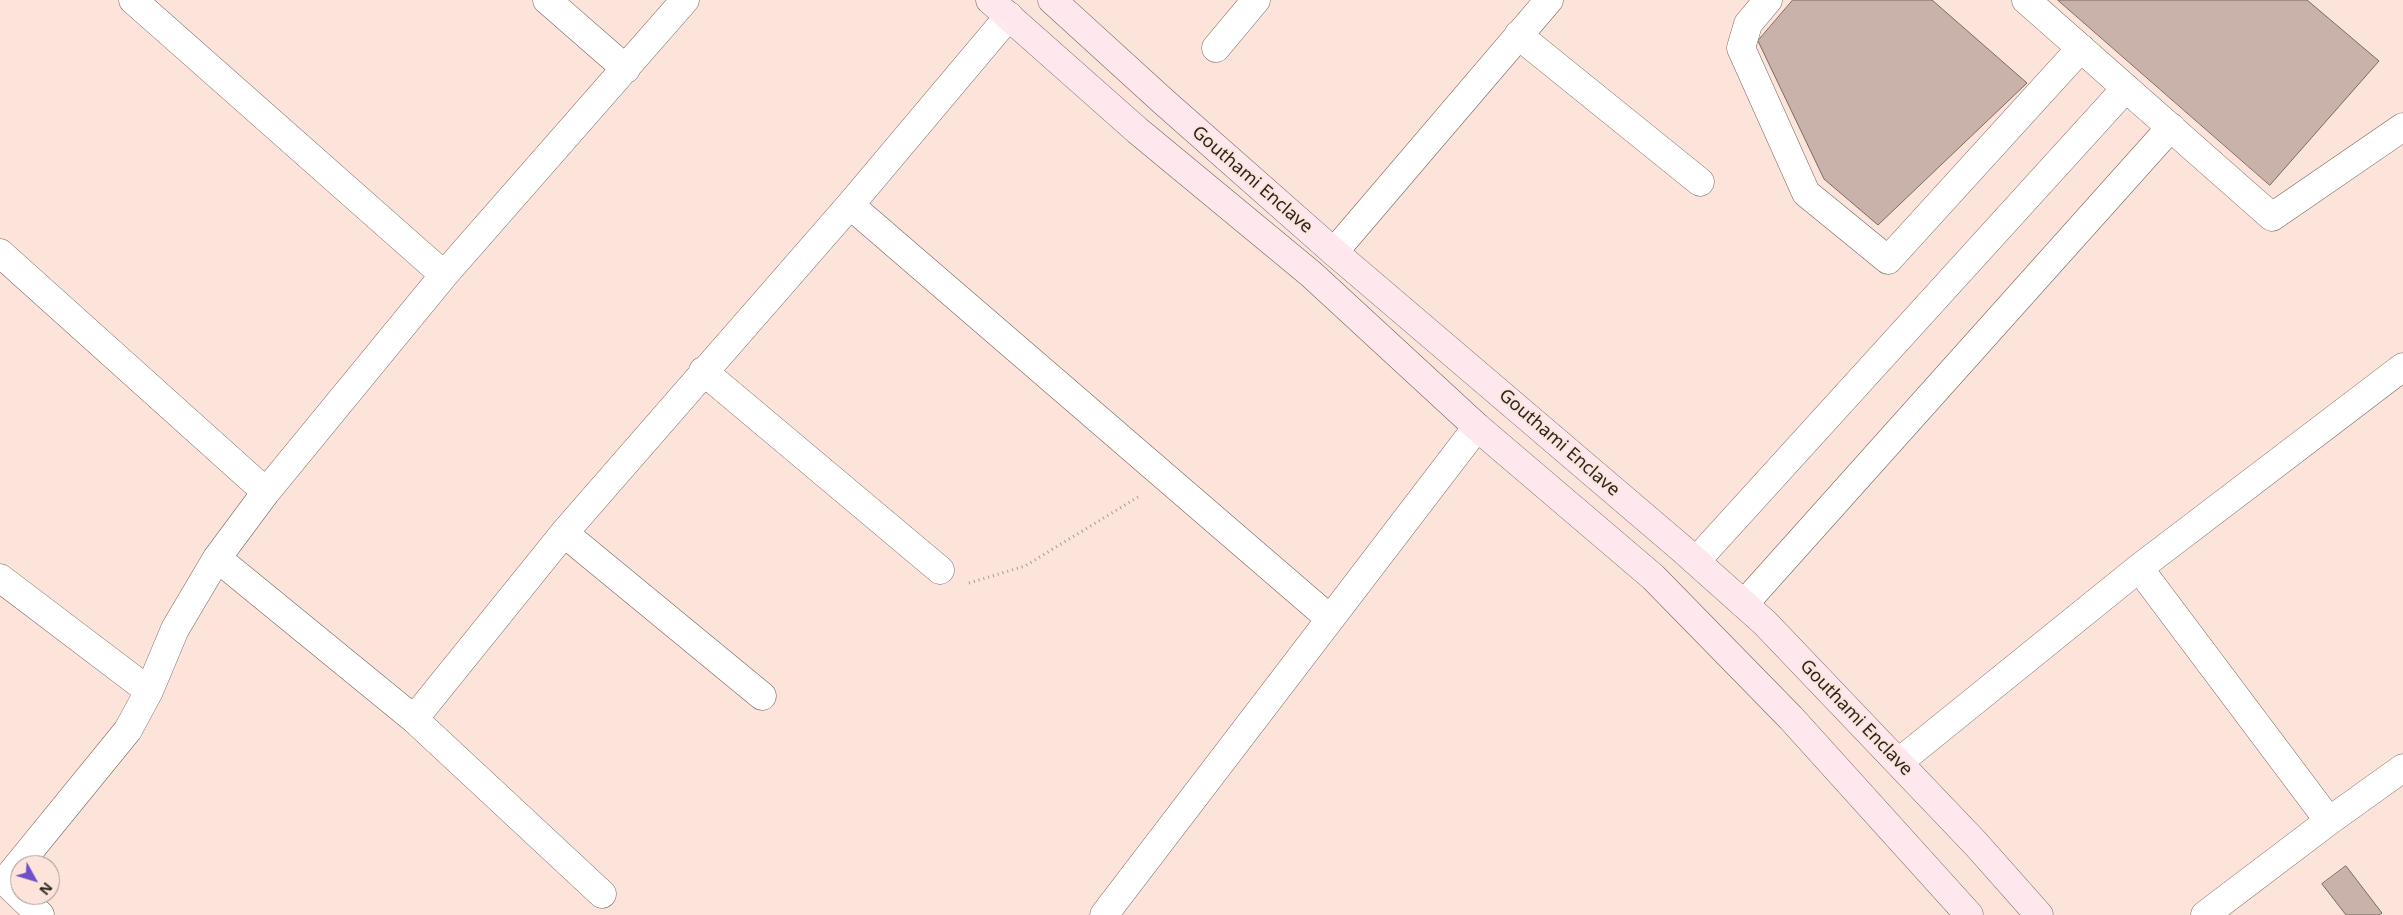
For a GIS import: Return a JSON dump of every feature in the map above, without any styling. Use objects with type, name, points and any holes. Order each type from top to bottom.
[{"type":"street","points":[[134,0],[444,275]]},
{"type":"street","points":[[547,0],[626,69]]},
{"type":"street","points":[[40,915],[2,882],[128,730],[149,691],[175,629],[217,558],[266,492],[444,275],[685,0]]},
{"type":"street","name":"Gouthami Enclave","points":[[1052,0],[1334,252],[1744,604],[1899,762],[2039,915]]},
{"type":"street","points":[[1216,48],[1256,0]]},
{"type":"street","points":[[1334,252],[1548,0]]},
{"type":"street","points":[[1768,0],[1748,24],[1741,48],[1806,193],[1888,260],[2081,48]]},
{"type":"street","points":[[2026,0],[2272,217],[2403,127]]},
{"type":"street","points":[[414,719],[564,533],[850,205],[1000,8]]},
{"type":"street","name":"Gouthami Enclave","points":[[1000,8],[1138,130],[1311,274],[1477,427],[1652,577],[1791,718],[1969,915]]},
{"type":"street","points":[[1518,35],[1700,182]]},
{"type":"street","points":[[1696,561],[2126,88]]},
{"type":"street","points":[[1744,604],[2171,127]]},
{"type":"street","points":[[850,205],[1329,618]]},
{"type":"street","points":[[0,253],[266,492]]},
{"type":"street","points":[[1899,762],[2139,568],[2403,367]]},
{"type":"street","points":[[704,371],[940,570]]},
{"type":"street","points":[[1104,915],[1329,618],[1477,427]]},
{"type":"street","points":[[564,533],[762,696]]},
{"type":"street","points":[[217,558],[414,719],[602,894]]},
{"type":"street","points":[[2139,568],[2328,821]]},
{"type":"street","points":[[0,578],[149,691]]},
{"type":"street","points":[[2204,915],[2328,821],[2403,768]]},
{"type":"path","points":[[940,570],[960,583],[971,583],[1025,566],[1141,495]]},
{"type":"building","points":[[1793,0],[1932,0],[2027,83],[1878,225],[1824,179],[1758,41]]},
{"type":"building","points":[[2058,0],[2307,0],[2379,61],[2270,185]]},
{"type":"building","points":[[2346,866],[2382,913],[2379,915],[2346,915],[2322,884]]}]
